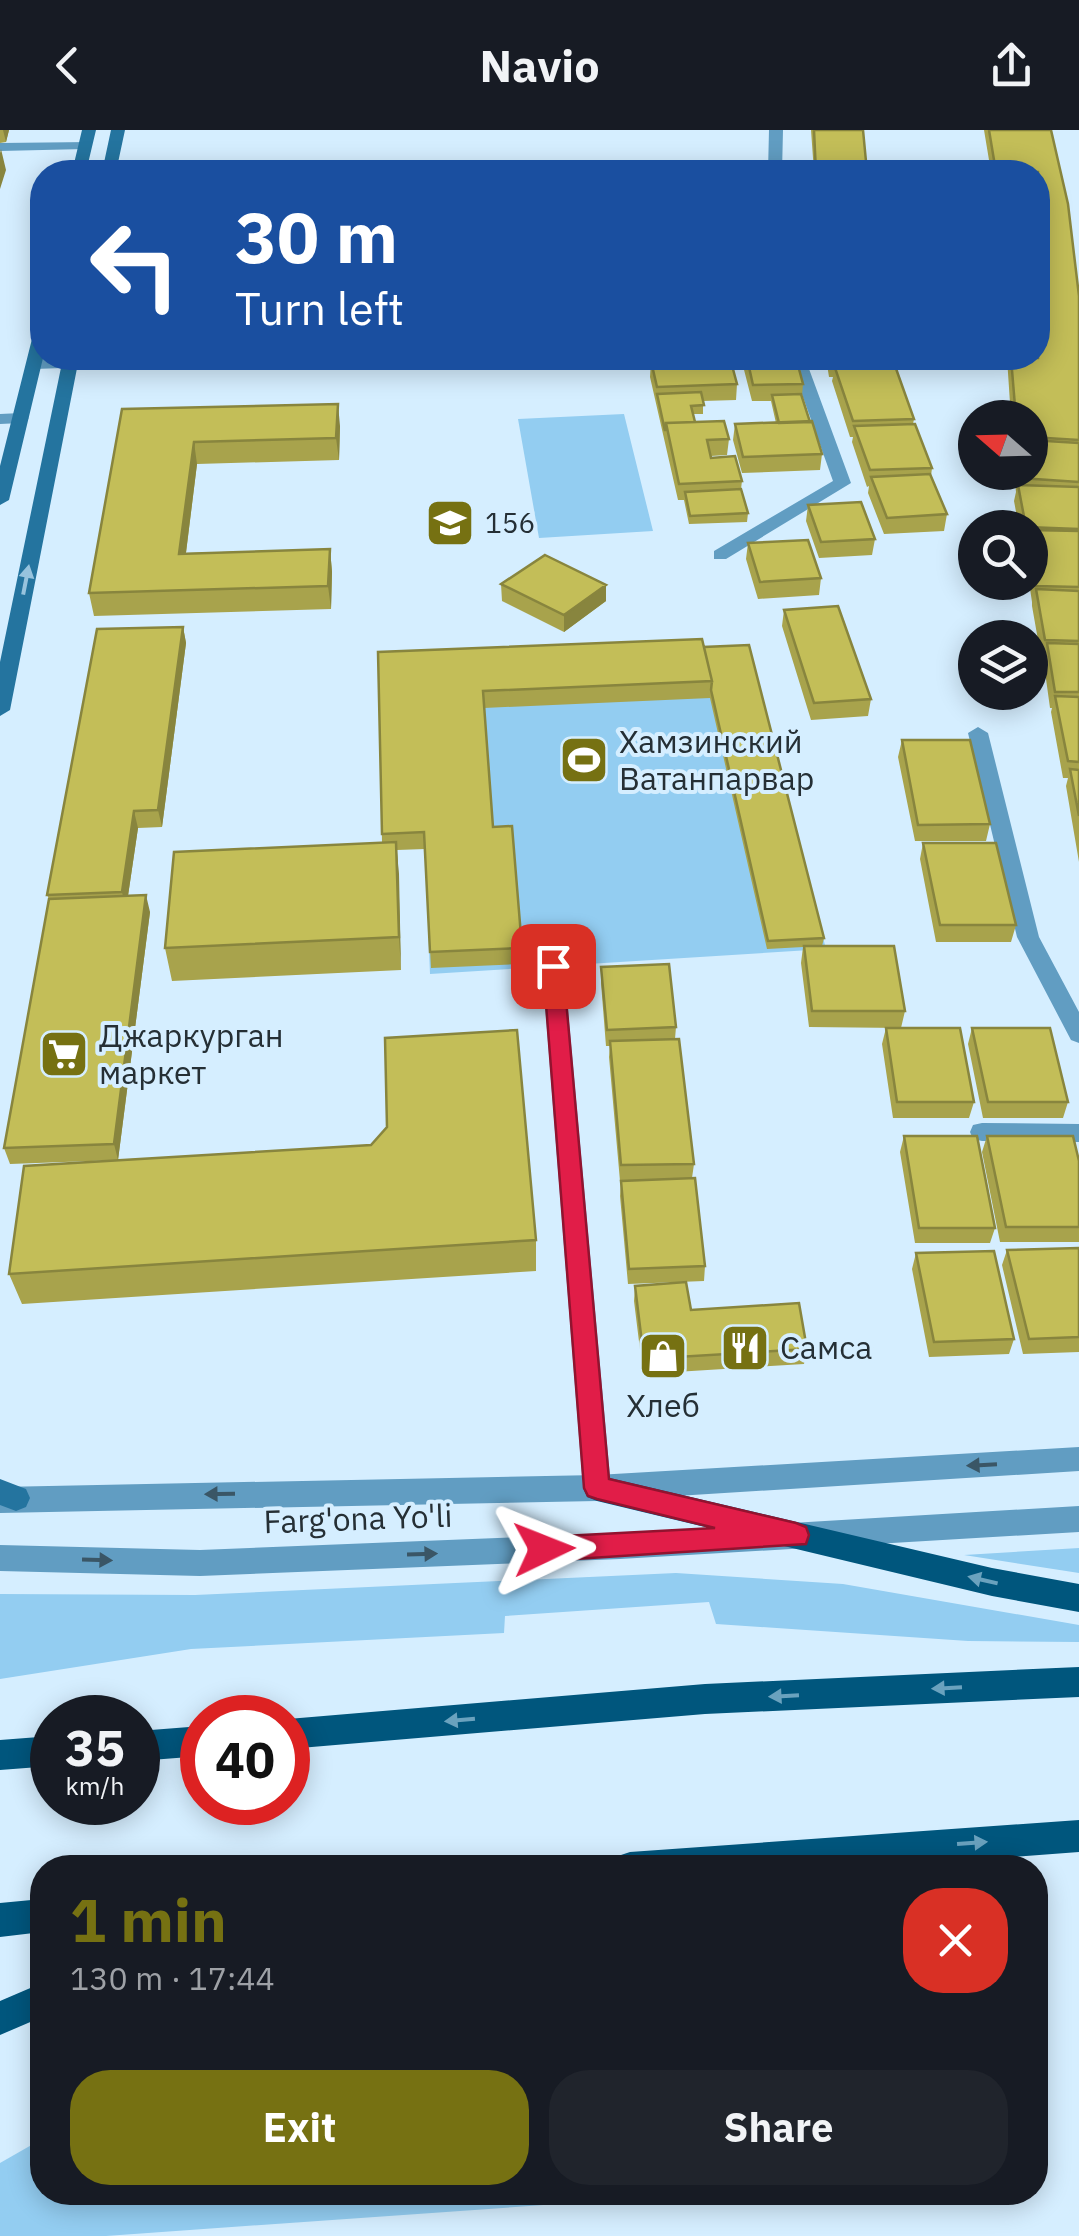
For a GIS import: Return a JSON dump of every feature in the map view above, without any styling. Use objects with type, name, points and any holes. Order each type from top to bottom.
[{"type":"main road","points":[[112,160],[118,130]]},
{"type":"main road","points":[[0,500],[33,370]]},
{"type":"main road","points":[[0,710],[68,370]]},
{"type":"main road","points":[[597,1488],[992,1582],[1079,1598]]},
{"type":"main road","points":[[310,1732],[705,1700],[1079,1682]]},
{"type":"main road","points":[[0,1755],[30,1753]]},
{"type":"main road","points":[[812,1855],[1079,1836]]},
{"type":"main road","points":[[0,1920],[30,1917]]},
{"type":"main road","points":[[0,2018],[30,2005]]},
{"type":"street","points":[[775,160],[776,130]]},
{"type":"street","points":[[0,148],[87,137]]},
{"type":"street","points":[[720,554],[842,483],[801,370]]},
{"type":"street","points":[[0,419],[21,418]]},
{"type":"street","points":[[978,733],[1028,937],[1079,1034]]},
{"type":"street","points":[[553,966],[597,1488]]},
{"type":"street","points":[[982,1132],[1079,1133]]},
{"type":"street","name":"Farg'ona Yo'li","points":[[5,1497],[597,1488],[1079,1459]]},
{"type":"street","name":"Farg'ona Yo'li","points":[[0,1558],[200,1563],[1079,1519]]},
{"type":"shaded area","points":[[624,414],[653,531],[539,538],[518,419]]},
{"type":"shaded area","name":"Хамзинский Ватанпарвар","points":[[749,651],[826,949],[430,974],[425,847],[388,675]]},
{"type":"shaded area","points":[[1079,1548],[1079,1573],[964,1555]]},
{"type":"shaded area","points":[[676,1573],[843,1584],[1079,1625],[1079,1642],[968,1641],[716,1624],[709,1602],[505,1616],[504,1633],[191,1649],[0,1679],[0,1594],[195,1595]]},
{"type":"shaded area","points":[[30,2146],[30,2205],[544,2205],[106,2236],[0,2236],[0,2163]]},
{"type":"building","points":[[814,130],[863,130],[866,160],[815,160]]},
{"type":"building","points":[[989,130],[1051,130],[1068,204],[1079,296],[1079,440],[1048,438],[1048,400],[1014,400],[1012,370],[1050,370],[1050,160],[994,160]]},
{"type":"building","points":[[653,370],[733,370],[737,384],[657,387]]},
{"type":"building","points":[[750,370],[799,370],[803,384],[753,385]]},
{"type":"building","points":[[836,370],[896,370],[914,419],[853,421]]},
{"type":"building","points":[[701,392],[704,405],[691,406],[695,422],[666,423],[665,431],[657,394]]},
{"type":"building","points":[[801,394],[810,422],[779,423],[772,395]]},
{"type":"building","points":[[338,404],[336,438],[194,442],[179,554],[330,549],[328,586],[89,593],[122,409]]},
{"type":"building","points":[[724,421],[729,439],[707,440],[711,458],[735,456],[742,481],[679,484],[666,423]]},
{"type":"building","points":[[812,421],[822,454],[743,457],[735,424]]},
{"type":"building","points":[[915,424],[932,468],[870,470],[854,426]]},
{"type":"building","points":[[1048,441],[1079,443],[1079,482],[1048,480]]},
{"type":"building","points":[[930,474],[947,514],[887,518],[871,477]]},
{"type":"building","points":[[1079,487],[1079,529],[1048,528],[1048,510],[1023,510],[1019,490]]},
{"type":"building","points":[[741,489],[748,513],[690,516],[685,492]]},
{"type":"building","points":[[861,502],[875,539],[821,542],[808,505]]},
{"type":"building","points":[[1048,530],[1079,531],[1079,587],[1048,586]]},
{"type":"building","points":[[808,540],[821,578],[760,582],[748,543]]},
{"type":"building","points":[[545,555],[606,585],[564,615],[501,584]]},
{"type":"building","points":[[1048,590],[1079,591],[1079,641],[1048,640],[1048,620],[1041,620],[1038,600],[1048,600]]},
{"type":"building","points":[[838,606],[871,699],[814,703],[784,610]]},
{"type":"building","points":[[183,627],[158,810],[134,811],[122,892],[47,895],[97,629]]},
{"type":"building","points":[[702,639],[712,681],[483,691],[493,827],[512,826],[522,948],[430,952],[424,832],[382,834],[378,652]]},
{"type":"building","points":[[1048,643],[1079,644],[1079,692],[1055,692]]},
{"type":"building","points":[[749,645],[824,938],[768,941],[704,647]]},
{"type":"building","points":[[1055,696],[1079,697],[1079,762],[1068,761]]},
{"type":"building","points":[[902,740],[970,740],[990,824],[918,825]]},
{"type":"building","points":[[1070,769],[1079,770],[1079,816]]},
{"type":"building","points":[[396,842],[399,937],[165,948],[174,852]]},
{"type":"building","points":[[923,843],[996,843],[1016,925],[940,925]]},
{"type":"building","points":[[146,895],[114,1144],[4,1148],[49,899]]},
{"type":"building","points":[[804,946],[894,946],[905,1011],[812,1011]]},
{"type":"building","points":[[669,964],[676,1027],[607,1030],[601,967]]},
{"type":"building","points":[[886,1028],[960,1028],[974,1102],[897,1102]]},
{"type":"building","points":[[972,1028],[1050,1028],[1068,1102],[988,1102]]},
{"type":"building","points":[[517,1030],[536,1240],[9,1274],[24,1166],[371,1145],[387,1127],[385,1038]]},
{"type":"building","points":[[679,1039],[694,1164],[621,1165],[610,1041]]},
{"type":"building","points":[[904,1136],[977,1136],[995,1228],[919,1228]]},
{"type":"building","points":[[987,1136],[1073,1136],[1079,1161],[1079,1227],[1006,1227]]},
{"type":"building","points":[[695,1178],[705,1266],[629,1269],[621,1181]]},
{"type":"building","points":[[1079,1248],[1079,1337],[1029,1339],[1007,1250]]},
{"type":"building","points":[[994,1251],[1014,1339],[934,1342],[916,1253]]},
{"type":"building","points":[[686,1282],[691,1310],[799,1303],[807,1349],[644,1359],[635,1286]]},
{"type":"place","name":"156","points":[[450,523]]},
{"type":"place","name":"Хамзинский Ватанпарвар","points":[[584,760]]},
{"type":"place","name":"Джаркурган маркет","points":[[64,1054]]},
{"type":"place","name":"Самса","points":[[745,1348]]},
{"type":"place","name":"Хлеб","points":[[663,1356]]},
{"type":"route","points":[[544,1549],[796,1535],[597,1488],[553,966]]}]
